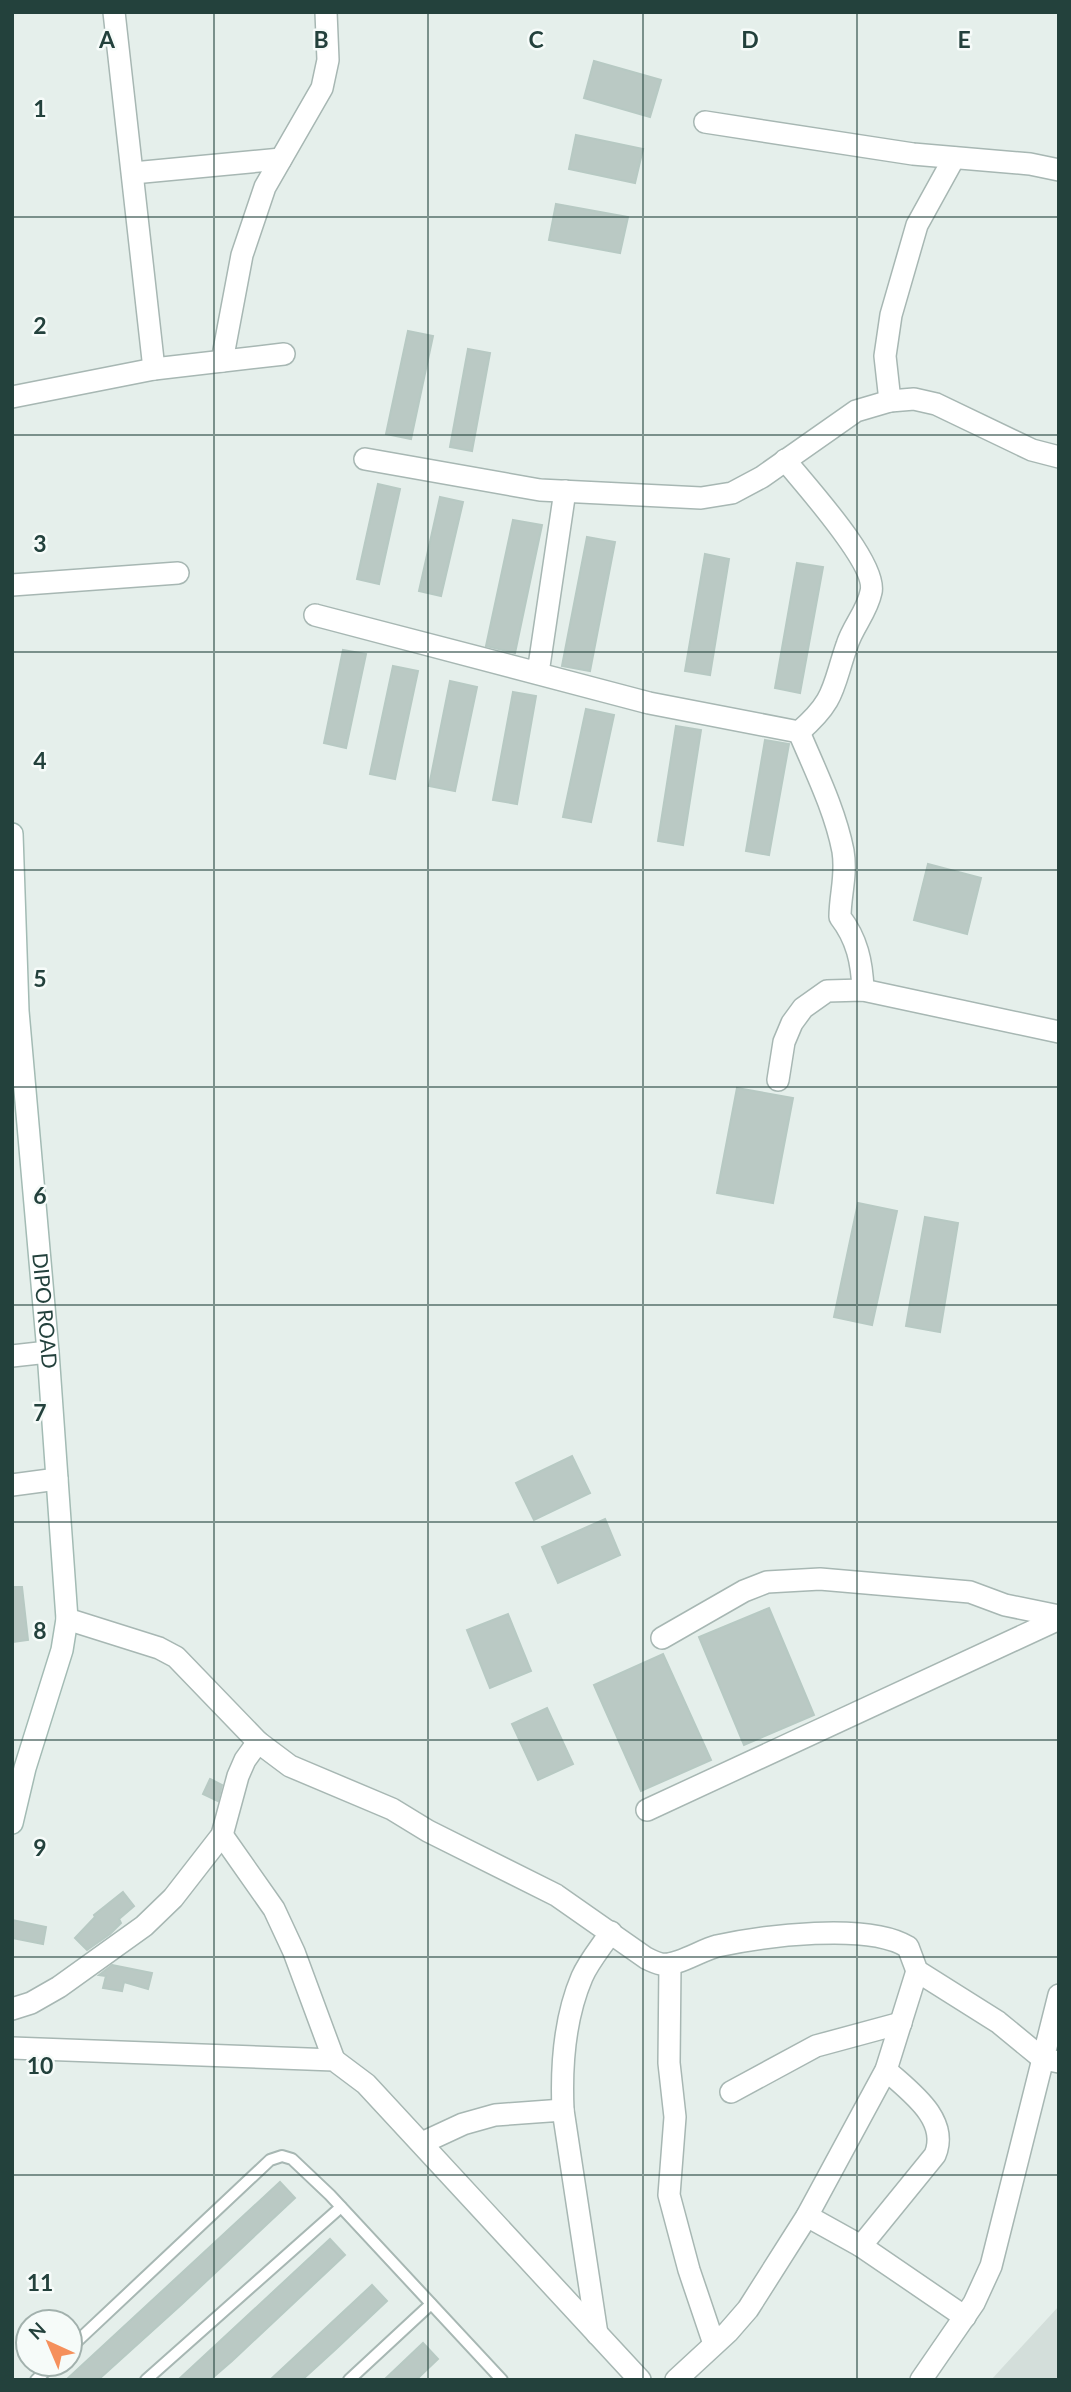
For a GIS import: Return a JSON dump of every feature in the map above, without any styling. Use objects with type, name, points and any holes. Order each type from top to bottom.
[{"type":"street","points":[[114,12],[154,369]]},
{"type":"street","points":[[222,361],[242,255],[265,187],[322,88],[328,60],[326,12]]},
{"type":"street","points":[[705,122],[913,154],[1030,164],[1059,170]]},
{"type":"street","points":[[890,401],[885,356],[891,315],[917,225],[954,158]]},
{"type":"street","points":[[133,173],[281,159]]},
{"type":"street","points":[[12,397],[154,369],[284,354]]},
{"type":"street","points":[[365,459],[540,490],[701,498],[732,493],[762,477],[856,411],[890,401],[914,399],[936,404],[1032,450],[1059,457]]},
{"type":"street","points":[[785,460],[850,542],[873,580],[864,615],[847,643],[837,684],[825,707],[799,732]]},
{"type":"street","points":[[538,673],[565,492]]},
{"type":"street","points":[[12,585],[178,573]]},
{"type":"street","points":[[538,673],[315,615],[379,631],[538,673],[649,703],[799,732]]},
{"type":"street","points":[[799,732],[823,788],[843,851],[845,884],[840,917],[850,929],[856,944],[862,966],[863,990]]},
{"type":"street","name":"DIPO ROAD","points":[[12,1823],[25,1768],[62,1650],[67,1619],[48,1352],[18,1011],[13,845]]},
{"type":"street","points":[[778,1080],[784,1042],[792,1023],[803,1008],[827,991],[863,990],[1059,1032]]},
{"type":"street","points":[[12,1356],[48,1352]]},
{"type":"street","points":[[12,1485],[57,1479]]},
{"type":"street","points":[[662,1638],[744,1591],[767,1582],[820,1579],[970,1592],[1005,1605],[1059,1618]]},
{"type":"street","points":[[647,1810],[1059,1618]]},
{"type":"street","points":[[67,1619],[159,1648],[176,1657],[258,1742],[290,1766],[392,1809],[428,1831],[556,1895],[646,1958],[661,1964],[670,1964],[715,1947],[779,1936],[838,1934],[888,1937],[908,1947],[918,1970],[1051,2060]]},
{"type":"street","points":[[12,2009],[31,2003],[59,1987],[144,1926],[173,1898],[222,1835],[238,1776],[258,1742]]},
{"type":"street","points":[[222,1835],[274,1909],[294,1952],[334,2060],[366,2084],[640,2380]]},
{"type":"street","points":[[597,2334],[563,2110],[561,2064],[571,2008],[582,1975],[611,1932]]},
{"type":"street","points":[[670,1964],[669,2063],[675,2117],[669,2195],[714,2344]]},
{"type":"street","points":[[676,2380],[748,2309],[807,2216],[886,2070],[918,1970]]},
{"type":"street","points":[[921,2380],[965,2317],[983,2287],[991,2266],[1051,2060],[1059,1995]]},
{"type":"street","points":[[731,2092],[816,2046],[901,2023]]},
{"type":"street","points":[[12,2048],[334,2060]]},
{"type":"street","points":[[860,2246],[936,2155],[939,2146],[939,2133],[923,2105],[886,2070]]},
{"type":"street","points":[[422,2143],[463,2124],[495,2115],[563,2110]]},
{"type":"street","points":[[807,2216],[860,2246],[965,2317]]},
{"type":"lane","points":[[84,2335],[270,2160],[282,2156],[292,2158],[341,2207],[502,2380]]},
{"type":"lane","points":[[146,2380],[341,2207]]},
{"type":"lane","points":[[349,2380],[431,2304]]},
{"type":"shaded area","points":[[1059,2306],[1059,2380],[991,2380]]},
{"type":"building","points":[[594,61],[661,80],[650,117],[584,98]]},
{"type":"building","points":[[576,135],[643,149],[635,183],[569,169]]},
{"type":"building","points":[[556,204],[628,217],[620,253],[549,240]]},
{"type":"building","points":[[408,331],[433,336],[411,439],[386,434]]},
{"type":"building","points":[[468,349],[490,353],[472,451],[450,447]]},
{"type":"building","points":[[378,484],[400,489],[379,584],[357,579]]},
{"type":"building","points":[[440,497],[463,502],[441,596],[419,591]]},
{"type":"building","points":[[513,520],[542,525],[515,653],[486,646]]},
{"type":"building","points":[[587,537],[615,542],[590,671],[562,666]]},
{"type":"building","points":[[705,554],[729,559],[710,675],[685,671]]},
{"type":"building","points":[[797,563],[823,567],[800,693],[775,688]]},
{"type":"building","points":[[343,650],[366,654],[346,748],[324,743]]},
{"type":"building","points":[[393,666],[418,671],[395,779],[370,774]]},
{"type":"building","points":[[450,681],[477,687],[455,791],[429,786]]},
{"type":"building","points":[[513,692],[536,696],[517,804],[493,800]]},
{"type":"building","points":[[586,709],[614,715],[591,822],[563,817]]},
{"type":"building","points":[[676,726],[701,730],[683,845],[658,841]]},
{"type":"building","points":[[765,740],[789,744],[769,855],[746,851]]},
{"type":"building","points":[[928,864],[981,878],[967,934],[914,920]]},
{"type":"building","points":[[737,1088],[793,1098],[773,1203],[717,1193]]},
{"type":"building","points":[[858,1203],[897,1211],[872,1325],[834,1317]]},
{"type":"building","points":[[925,1217],[958,1223],[940,1332],[906,1326]]},
{"type":"building","points":[[572,1456],[590,1493],[534,1520],[516,1483]]},
{"type":"building","points":[[605,1519],[620,1555],[558,1583],[542,1547]]},
{"type":"building","points":[[12,1587],[22,1587],[28,1640],[12,1642]]},
{"type":"building","points":[[769,1608],[814,1715],[744,1745],[699,1637]]},
{"type":"building","points":[[508,1614],[531,1671],[490,1688],[467,1630]]},
{"type":"building","points":[[663,1654],[711,1760],[641,1791],[594,1685]]},
{"type":"building","points":[[547,1708],[573,1764],[538,1780],[512,1724]]},
{"type":"building","points":[[210,1779],[222,1785],[218,1801],[203,1794]]},
{"type":"building","points":[[123,1892],[134,1906],[119,1919],[121,1923],[110,1934],[87,1950],[75,1938],[94,1915]]},
{"type":"building","points":[[12,1920],[46,1927],[43,1944],[12,1938]]},
{"type":"building","points":[[112,1965],[152,1973],[148,1989],[124,1982],[122,1991],[103,1988],[106,1976],[99,1975]]},
{"type":"building","points":[[280,2182],[295,2198],[98,2380],[66,2380],[84,2378],[84,2363]]},
{"type":"building","points":[[330,2239],[345,2255],[232,2361],[210,2380],[178,2380]]},
{"type":"building","points":[[372,2285],[387,2301],[336,2349],[302,2380],[270,2380]]},
{"type":"building","points":[[423,2343],[438,2359],[416,2380],[384,2380]]}]
